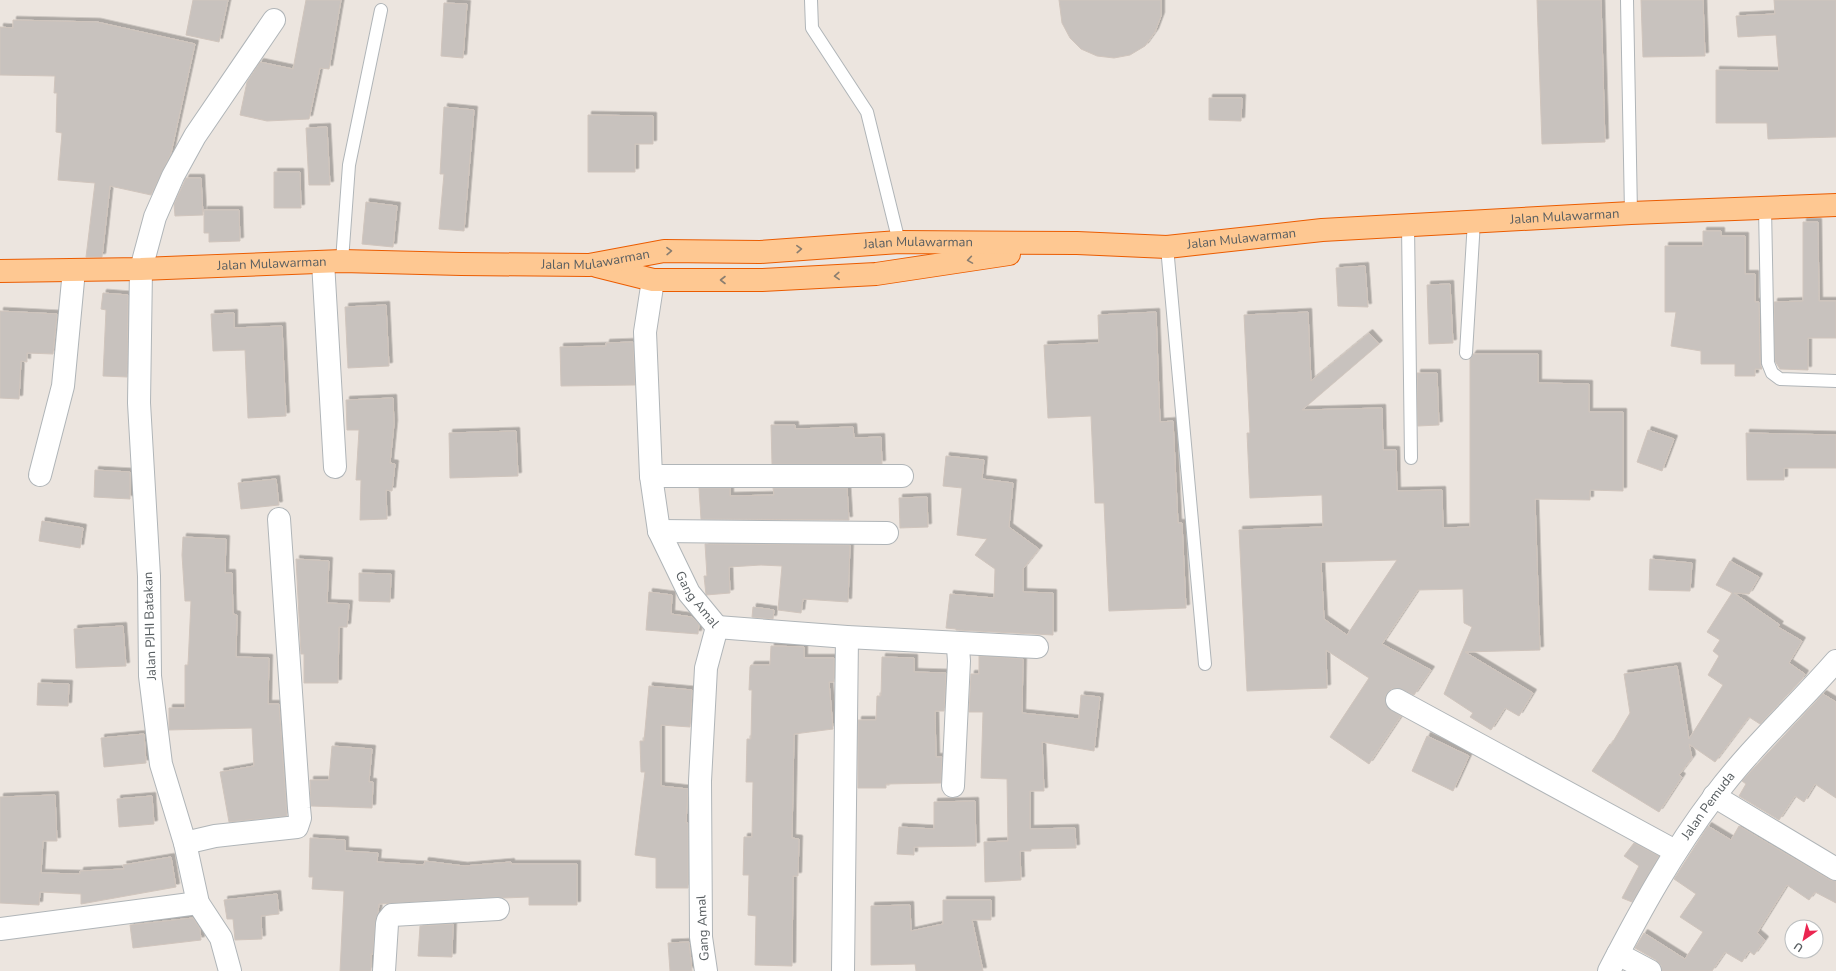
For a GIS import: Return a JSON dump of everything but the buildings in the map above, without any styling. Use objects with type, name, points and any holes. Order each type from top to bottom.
[{"type":"highway","name":"Jalan Mulawarman","points":[[0,271],[333,262],[589,265],[664,251],[760,252],[875,245],[899,242],[1077,243],[1167,247],[1322,230],[1631,213],[1836,205]]},
{"type":"highway","points":[[589,265],[652,280],[762,280],[876,274],[1077,243]]},
{"type":"street","name":"Jalan PJHI Batakan","points":[[230,971],[221,938],[198,903],[185,843],[161,764],[150,676],[149,576],[138,403],[141,268],[155,217],[173,176],[195,136],[274,20]]},
{"type":"street","points":[[333,262],[335,467]]},
{"type":"street","points":[[40,475],[63,386],[74,270]]},
{"type":"street","name":"Gang Amal","points":[[652,280],[645,332],[651,476],[659,531],[689,593],[717,627],[706,668],[700,780],[701,937],[706,971]]},
{"type":"street","points":[[651,476],[902,476]]},
{"type":"street","points":[[185,843],[215,836],[297,827],[299,824],[279,519]]},
{"type":"street","points":[[659,531],[887,533]]},
{"type":"street","points":[[717,627],[846,637],[1037,647]]},
{"type":"street","points":[[843,971],[846,637]]},
{"type":"street","points":[[953,786],[959,661],[958,648],[955,642]]},
{"type":"street","name":"Jalan Pemuda","points":[[1613,962],[1675,851],[1714,796],[1773,728],[1836,661]]},
{"type":"street","points":[[1397,700],[1675,851]]},
{"type":"street","points":[[1714,796],[1836,869]]},
{"type":"street","points":[[0,929],[198,903]]},
{"type":"street","points":[[384,971],[387,924],[392,915],[498,909]]},
{"type":"street","points":[[1613,962],[1650,971]]},
{"type":"lane","points":[[811,0],[812,28],[867,112],[899,242]]},
{"type":"lane","points":[[1627,0],[1631,213]]},
{"type":"lane","points":[[333,262],[349,165],[381,10]]},
{"type":"lane","points":[[1765,208],[1768,363],[1772,373],[1780,379],[1836,381]]},
{"type":"lane","points":[[1466,353],[1474,221]]},
{"type":"lane","points":[[1408,225],[1411,458]]},
{"type":"lane","points":[[1167,247],[1205,664]]}]
